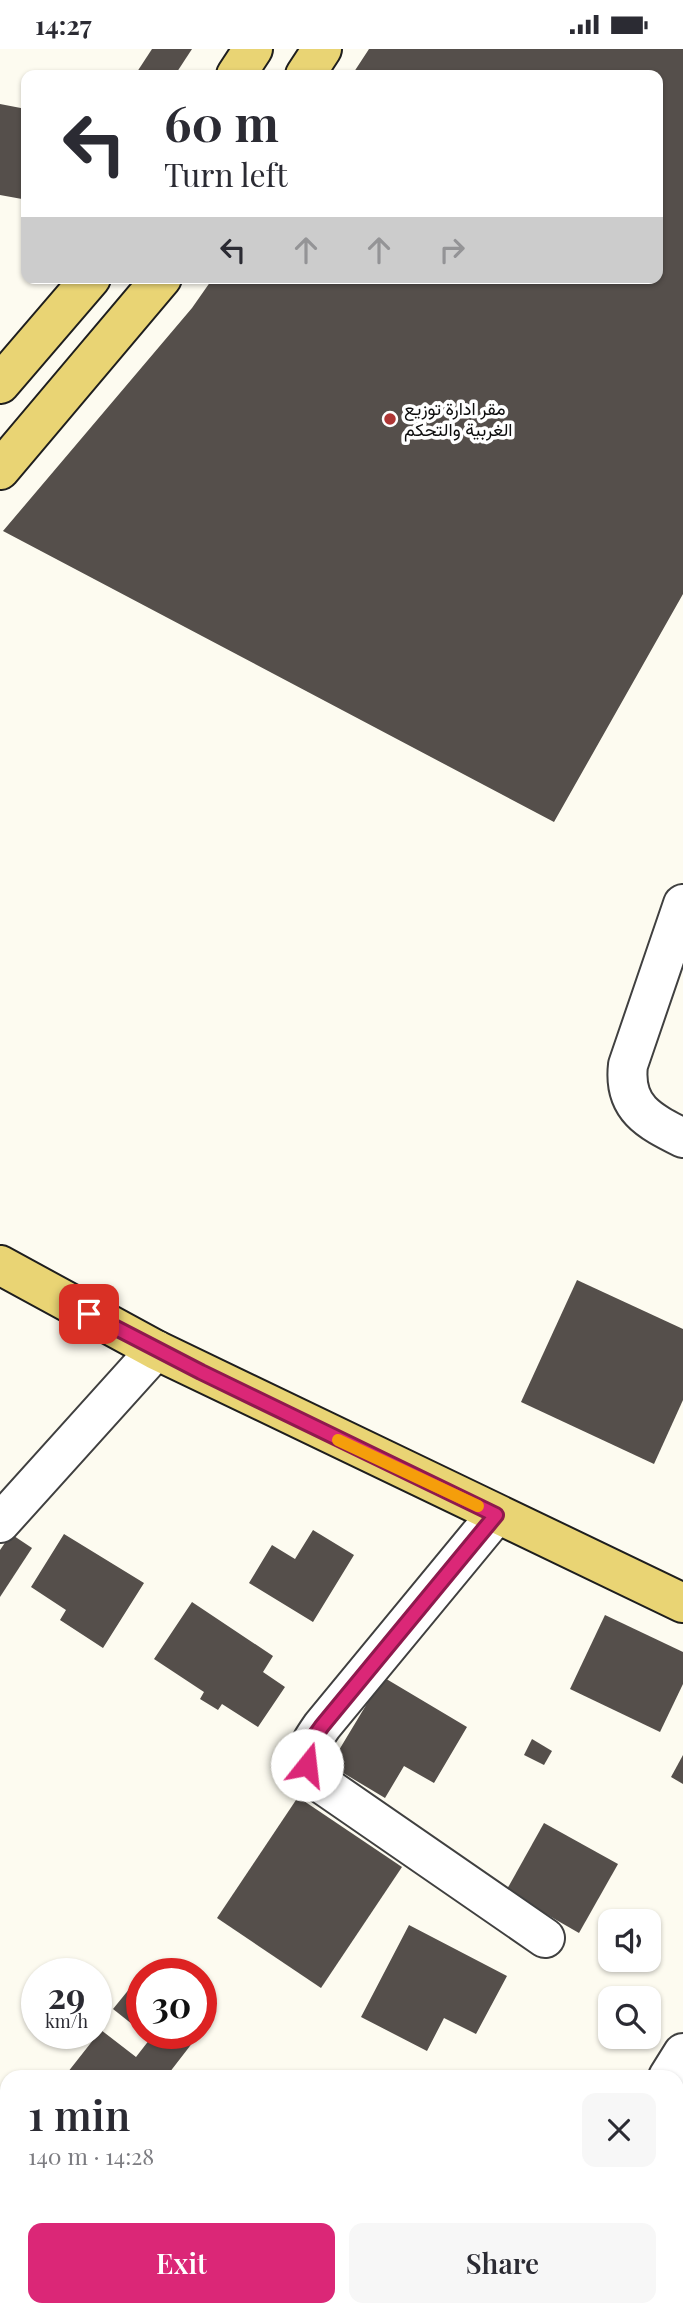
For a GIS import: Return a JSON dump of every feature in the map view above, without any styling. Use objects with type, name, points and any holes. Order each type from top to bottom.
[{"type":"main road","points":[[239,70],[253,49]]},
{"type":"main road","points":[[308,70],[322,49]]},
{"type":"main road","points":[[0,384],[87,284]]},
{"type":"main road","points":[[0,470],[157,284]]},
{"type":"main road","points":[[0,1265],[156,1350],[683,1603]]},
{"type":"street","points":[[683,904],[628,1065],[626,1081],[629,1094],[649,1121],[683,1138]]},
{"type":"street","points":[[0,1523],[156,1350]]},
{"type":"street","points":[[496,1515],[322,1726],[307,1747],[307,1765],[322,1784],[545,1937]]},
{"type":"street","points":[[672,2070],[683,2053]]},
{"type":"building","points":[[152,49],[192,49],[178,70],[138,70]]},
{"type":"building","name":"مقر ادارة توزيع الغربية والتحكم","points":[[369,49],[683,49],[683,594],[554,822],[3,531],[192,308],[209,284],[663,284],[663,70],[355,70]]},
{"type":"building","points":[[0,104],[21,108],[21,199],[0,195]]},
{"type":"building","points":[[577,1280],[683,1329],[683,1400],[654,1464],[521,1402]]},
{"type":"building","points":[[313,1530],[354,1555],[313,1622],[249,1583],[272,1545],[295,1559]]},
{"type":"building","points":[[11,1534],[32,1548],[0,1597],[0,1550]]},
{"type":"building","points":[[64,1534],[144,1583],[103,1648],[60,1620],[66,1610],[31,1587]]},
{"type":"building","points":[[192,1602],[273,1656],[263,1672],[285,1687],[258,1727],[222,1704],[218,1710],[200,1699],[204,1692],[154,1659]]},
{"type":"building","points":[[605,1615],[683,1652],[683,1684],[660,1732],[570,1689]]},
{"type":"building","points":[[383,1677],[467,1727],[434,1783],[404,1766],[385,1798],[330,1765]]},
{"type":"building","points":[[532,1739],[552,1751],[544,1765],[524,1755]]},
{"type":"building","points":[[683,1755],[683,1784],[671,1777]]},
{"type":"building","points":[[298,1797],[402,1867],[321,1988],[217,1918]]},
{"type":"building","points":[[544,1823],[618,1864],[579,1933],[506,1891]]},
{"type":"building","points":[[409,1925],[507,1976],[476,2034],[444,2018],[427,2051],[361,2017]]},
{"type":"building","points":[[126,1993],[126,2019],[113,2009]]},
{"type":"building","points":[[112,2038],[136,2057],[142,2049],[188,2049],[171,2070],[70,2070],[86,2049],[112,2049]]},
{"type":"slow traffic","points":[[338,1440],[478,1506]]},
{"type":"place","name":"مقر ادارة توزيع الغربية والتحكم","points":[[390,419]]},
{"type":"route","points":[[89,1314],[156,1350],[496,1515],[399,1636],[322,1726],[307,1747],[307,1765]]}]
